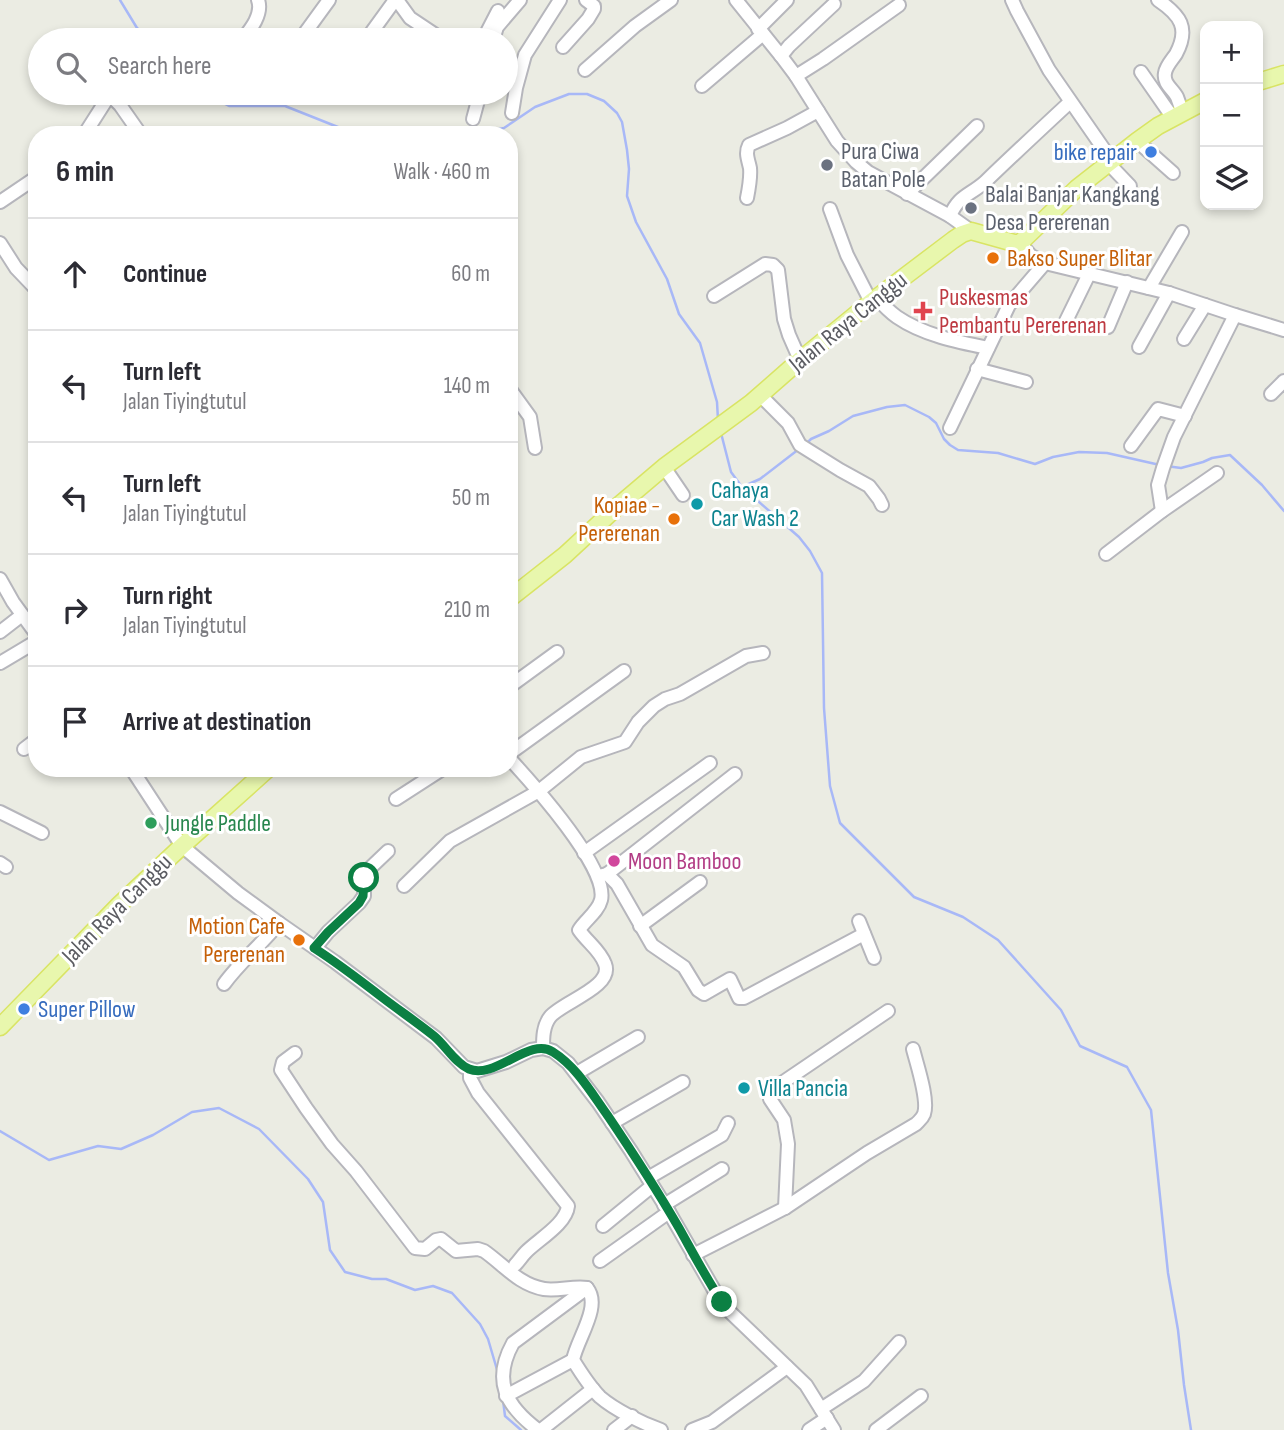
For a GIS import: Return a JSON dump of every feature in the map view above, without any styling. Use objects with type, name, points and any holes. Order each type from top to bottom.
[{"type":"main road","points":[[1263,80],[1284,74]]},
{"type":"main road","points":[[971,231],[1020,243],[1069,195],[1137,141],[1200,104]]},
{"type":"main road","name":"Jalan Raya Canggu","points":[[518,592],[565,555],[664,467],[760,395],[906,274],[962,234],[971,231]]},
{"type":"main road","name":"Jalan Raya Canggu","points":[[0,1027],[119,905],[259,777]]},
{"type":"street","points":[[250,28],[259,11],[258,0]]},
{"type":"street","points":[[309,28],[329,0]]},
{"type":"street","points":[[375,28],[396,0],[410,18],[425,28]]},
{"type":"street","points":[[497,28],[520,0]]},
{"type":"street","points":[[518,81],[525,55],[560,0]]},
{"type":"street","points":[[563,47],[594,9],[586,0]]},
{"type":"street","points":[[585,70],[635,26],[671,0]]},
{"type":"street","points":[[736,0],[796,76],[844,150],[856,162],[868,172],[946,214],[971,231]]},
{"type":"street","points":[[702,86],[761,32],[787,0]]},
{"type":"street","points":[[1012,0],[1049,70],[1110,163],[1130,186]]},
{"type":"street","points":[[1157,0],[1181,19],[1184,30],[1177,52],[1164,75],[1176,96],[1178,116]]},
{"type":"street","points":[[781,56],[834,4]]},
{"type":"street","points":[[796,76],[899,5]]},
{"type":"street","points":[[489,28],[498,11]]},
{"type":"street","points":[[1141,72],[1178,116]]},
{"type":"street","points":[[946,214],[1070,102]]},
{"type":"street","points":[[90,126],[103,105]]},
{"type":"street","points":[[120,105],[135,126]]},
{"type":"street","points":[[473,119],[477,105]]},
{"type":"street","points":[[512,113],[513,105]]},
{"type":"street","points":[[747,198],[750,171],[746,153],[748,145],[818,111]]},
{"type":"street","points":[[907,194],[977,126]]},
{"type":"street","points":[[1137,141],[1172,173]]},
{"type":"street","points":[[0,202],[28,183]]},
{"type":"street","points":[[830,209],[847,255],[874,300],[912,325],[956,342],[988,348]]},
{"type":"street","points":[[946,214],[953,240]]},
{"type":"street","points":[[1149,288],[1182,232]]},
{"type":"street","points":[[0,243],[16,268],[28,281]]},
{"type":"street","points":[[1020,243],[1031,256],[1045,263],[1170,293],[1284,330]]},
{"type":"street","points":[[950,428],[1009,305],[1045,263]]},
{"type":"street","points":[[714,296],[765,264],[773,265],[778,270],[784,319],[800,360]]},
{"type":"street","points":[[1063,325],[1089,274]]},
{"type":"street","points":[[1108,327],[1127,282]]},
{"type":"street","points":[[1139,347],[1170,293]]},
{"type":"street","points":[[1184,339],[1205,305]]},
{"type":"street","points":[[1163,511],[1158,485],[1174,437],[1235,315]]},
{"type":"street","points":[[977,369],[1026,382]]},
{"type":"street","points":[[1271,394],[1284,381]]},
{"type":"street","points":[[760,395],[788,423],[800,445],[869,486],[882,505]]},
{"type":"street","points":[[518,400],[530,417],[535,449]]},
{"type":"street","points":[[1131,446],[1158,409],[1185,415]]},
{"type":"street","points":[[664,467],[683,495]]},
{"type":"street","points":[[1106,554],[1217,473]]},
{"type":"street","points":[[0,579],[28,623]]},
{"type":"street","points":[[0,632],[22,615]]},
{"type":"street","points":[[0,663],[28,646]]},
{"type":"street","points":[[518,680],[556,652]]},
{"type":"street","points":[[404,886],[450,841],[538,791],[582,757],[625,742],[638,722],[654,706],[746,656],[764,653]]},
{"type":"street","points":[[518,749],[624,671]]},
{"type":"street","points":[[24,749],[28,746]]},
{"type":"street","points":[[584,853],[710,763]]},
{"type":"street","points":[[518,767],[602,875],[617,884],[652,945],[684,967],[698,990],[704,994],[730,979],[739,998],[744,998],[864,934]]},
{"type":"street","points":[[602,875],[735,774]]},
{"type":"street","points":[[137,777],[182,845],[238,892],[436,1038],[470,1070],[477,1072],[488,1069],[531,1050],[543,1048],[553,1051],[577,1073],[667,1208],[714,1291],[730,1312],[806,1385],[834,1430]]},
{"type":"street","points":[[396,799],[430,777]]},
{"type":"street","points":[[0,812],[42,833]]},
{"type":"street","points":[[314,948],[359,903],[363,896],[367,871],[388,851]]},
{"type":"street","points":[[543,1048],[545,1026],[550,1017],[558,1009],[596,986],[607,973],[602,957],[579,930],[601,901],[602,875]]},
{"type":"street","points":[[640,926],[700,882]]},
{"type":"street","points":[[859,921],[874,958]]},
{"type":"street","points":[[223,984],[279,923]]},
{"type":"street","points":[[785,1208],[788,1144],[784,1120],[771,1099],[773,1089],[888,1011]]},
{"type":"street","points":[[577,1073],[638,1037]]},
{"type":"street","points":[[693,1255],[785,1208],[916,1124],[923,1117],[925,1098],[913,1049]]},
{"type":"street","points":[[295,1053],[283,1062],[281,1070],[332,1144],[415,1248],[425,1249],[441,1239],[456,1251],[484,1251],[530,1285],[557,1290],[587,1287]]},
{"type":"street","points":[[470,1070],[470,1078],[478,1093],[568,1206],[566,1215],[515,1265]]},
{"type":"street","points":[[612,1123],[683,1082]]},
{"type":"street","points":[[603,1226],[650,1182],[722,1135],[728,1124]]},
{"type":"street","points":[[600,1261],[722,1169]]},
{"type":"street","points":[[506,1396],[573,1360],[590,1314],[593,1297],[587,1287]]},
{"type":"street","points":[[587,1287],[513,1343],[508,1351],[503,1380],[506,1396],[516,1412],[539,1430],[593,1389]]},
{"type":"street","points":[[809,1430],[824,1413],[864,1381],[898,1342]]},
{"type":"street","points":[[573,1360],[587,1383],[602,1399],[661,1430]]},
{"type":"street","points":[[692,1430],[713,1426],[787,1367]]},
{"type":"street","points":[[876,1430],[922,1396]]},
{"type":"street","points":[[614,1430],[632,1416]]},
{"type":"waterway","points":[[120,0],[137,28]]},
{"type":"waterway","points":[[507,126],[535,107],[569,94],[587,94],[604,101],[617,113],[622,122],[627,150],[627,196],[636,222],[667,279],[679,314],[700,343],[717,402],[718,420]]},
{"type":"waterway","points":[[227,105],[285,106],[335,126]]},
{"type":"waterway","points":[[805,445],[853,416],[905,405],[929,417],[936,423],[944,439],[958,450],[998,453],[1035,464],[1079,452],[1107,453],[1160,465]]},
{"type":"waterway","points":[[721,433],[731,472],[742,487],[799,537],[822,573],[824,708],[830,786],[840,823],[914,897],[963,917],[998,940],[1061,1010],[1080,1046],[1127,1067],[1151,1110],[1168,1273],[1191,1430]]},
{"type":"waterway","points":[[742,487],[760,479],[799,449]]},
{"type":"waterway","points":[[1166,466],[1181,468],[1230,455],[1262,485],[1284,511]]},
{"type":"waterway","points":[[0,1131],[49,1160],[98,1146],[121,1149],[153,1135],[192,1112],[219,1108],[259,1129],[308,1179],[323,1202],[330,1250],[345,1272],[372,1279],[386,1279],[415,1290],[433,1286],[452,1293],[480,1324],[488,1339],[498,1373]]},
{"type":"waterway","points":[[503,1400],[505,1416],[521,1430]]},
{"type":"place","name":"bike repair","points":[[1151,152]]},
{"type":"place","name":"Pura Ciwa Batan Pole","points":[[827,165]]},
{"type":"place","name":"Balai Banjar Kangkang Desa Pererenan","points":[[971,208]]},
{"type":"place","name":"Bakso Super Blitar","points":[[993,258]]},
{"type":"place","name":"Puskesmas Pembantu Pererenan","points":[[923,311]]},
{"type":"place","name":"Cahaya Car Wash 2","points":[[697,504]]},
{"type":"place","name":"Kopiae - Pererenan","points":[[674,519]]},
{"type":"place","name":"Jungle Paddle","points":[[151,823]]},
{"type":"place","name":"Moon Bamboo","points":[[614,861]]},
{"type":"place","name":"Motion Cafe Pererenan","points":[[299,940]]},
{"type":"place","name":"Super Pillow","points":[[24,1009]]},
{"type":"place","name":"Villa Pancia","points":[[744,1088]]},
{"type":"route","points":[[364,878],[363,896],[359,903],[314,948],[436,1038],[470,1070],[477,1072],[488,1069],[531,1050],[543,1048],[553,1051],[568,1063],[631,1151],[722,1302]]}]
